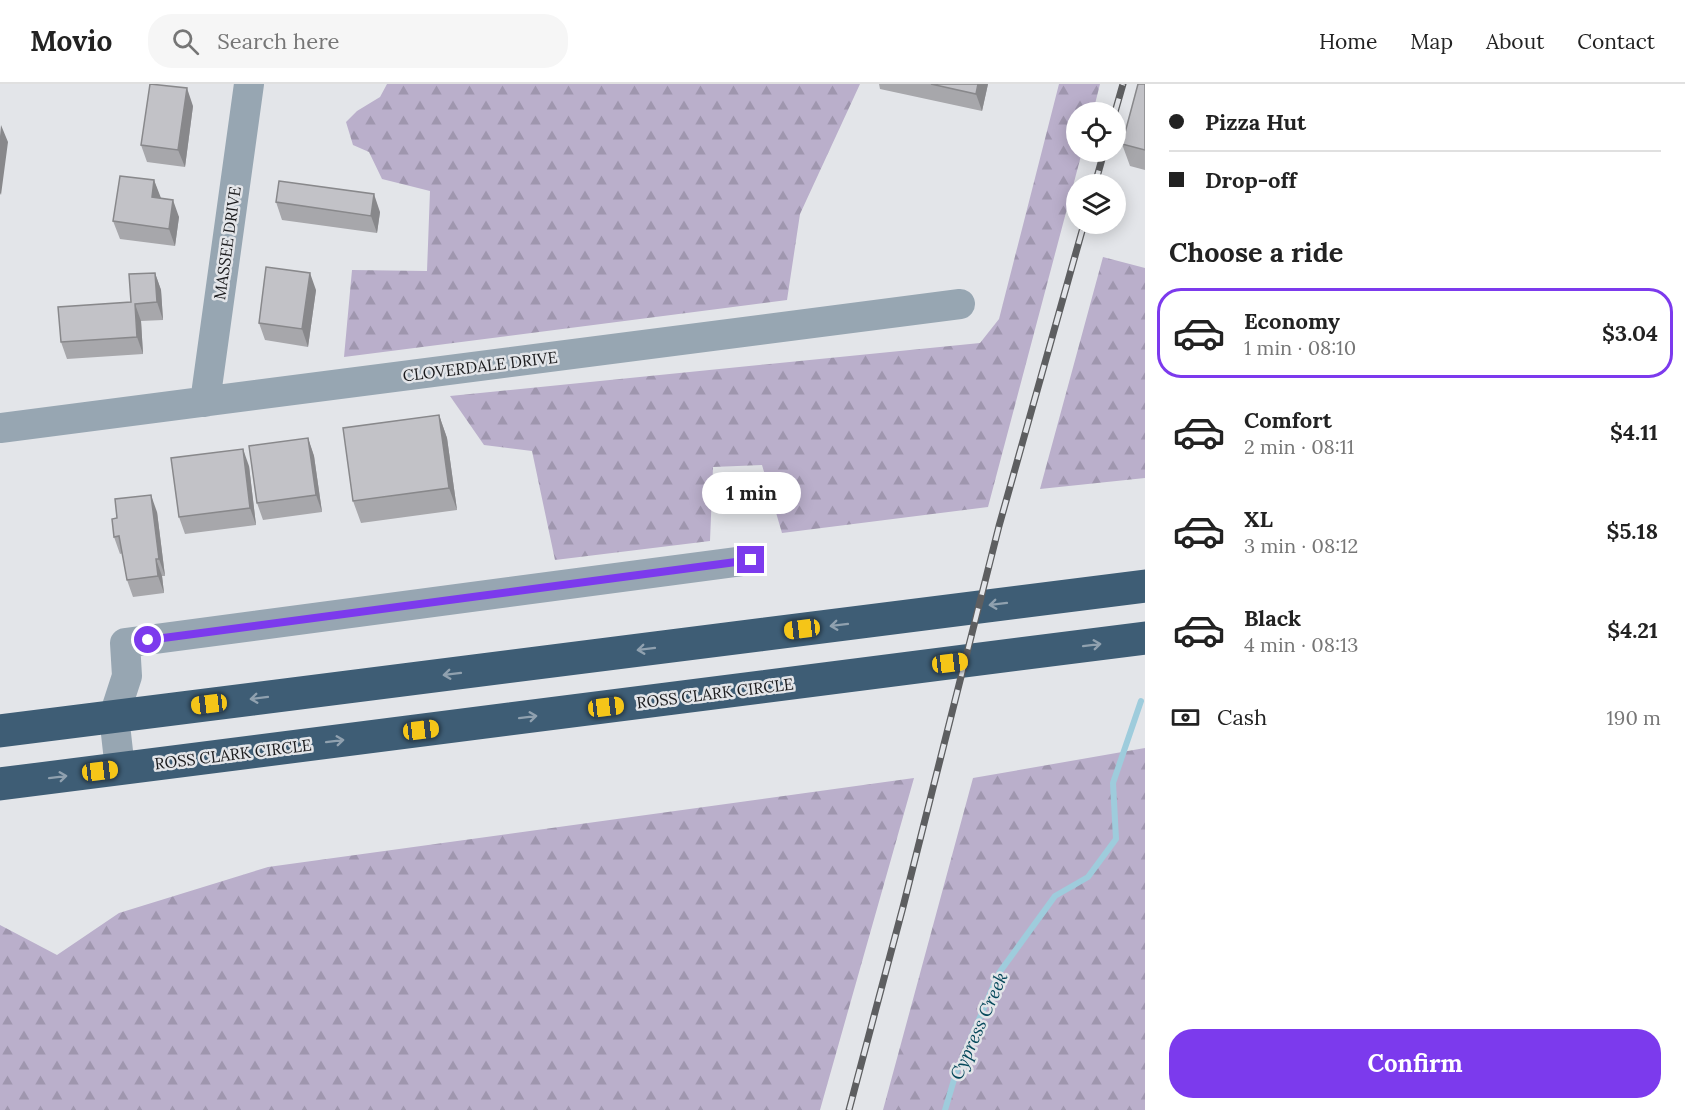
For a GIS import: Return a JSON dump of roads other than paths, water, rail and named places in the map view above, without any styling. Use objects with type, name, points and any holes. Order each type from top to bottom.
[{"type":"highway","points":[[0,731],[1145,586]]},
{"type":"highway","name":"ROSS CLARK CIRCLE","points":[[0,784],[1145,638]]},
{"type":"street","name":"MASSEE DRIVE","points":[[205,402],[249,84]]},
{"type":"street","name":"CLOVERDALE DRIVE","points":[[0,428],[960,304]]},
{"type":"street","points":[[120,769],[114,716],[127,676],[125,643],[751,560]]},
{"type":"waterway","name":"Cypress Creek","points":[[945,1110],[956,1073],[999,973],[1055,896],[1088,877],[1116,839],[1113,783],[1141,701]]},
{"type":"railway","points":[[1118,102],[1123,84]]},
{"type":"railway","points":[[1098,174],[1101,162]]},
{"type":"railway","points":[[849,1110],[903,907],[999,526],[1081,234]]}]
